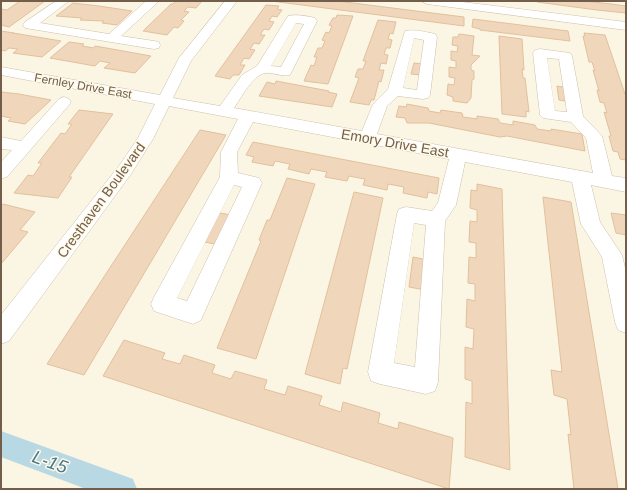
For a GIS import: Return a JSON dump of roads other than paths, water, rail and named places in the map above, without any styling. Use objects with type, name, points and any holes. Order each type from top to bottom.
[{"type":"street","points":[[63,1],[29,26],[154,45]]},
{"type":"street","points":[[112,38],[153,1]]},
{"type":"street","name":"Cresthaven Boulevard","points":[[1,333],[125,170],[145,139],[184,62],[197,43],[231,1]]},
{"type":"street","points":[[427,1],[626,26]]},
{"type":"street","points":[[523,1],[524,13]]},
{"type":"street","points":[[576,118],[548,115],[540,53],[565,56],[576,118],[594,136],[604,181]]},
{"type":"street","points":[[224,112],[247,78],[262,69]]},
{"type":"street","name":"Fernley Drive East","points":[[1,71],[165,101]]},
{"type":"street","points":[[368,138],[380,104],[395,91]]},
{"type":"street","name":"Emory Drive East","points":[[165,101],[626,185]]},
{"type":"street","points":[[1,173],[25,148],[64,102]]},
{"type":"street","points":[[229,177],[253,183],[193,313],[162,304],[229,177],[229,152],[248,116]]},
{"type":"street","points":[[1,143],[25,148]]},
{"type":"street","points":[[436,220],[406,214],[380,372],[426,382],[436,220],[448,205],[458,155]]},
{"type":"street","points":[[580,177],[591,224],[619,257],[626,322]]},
{"type":"waterway","name":"L-15","points":[[1,444],[123,489]]}]
